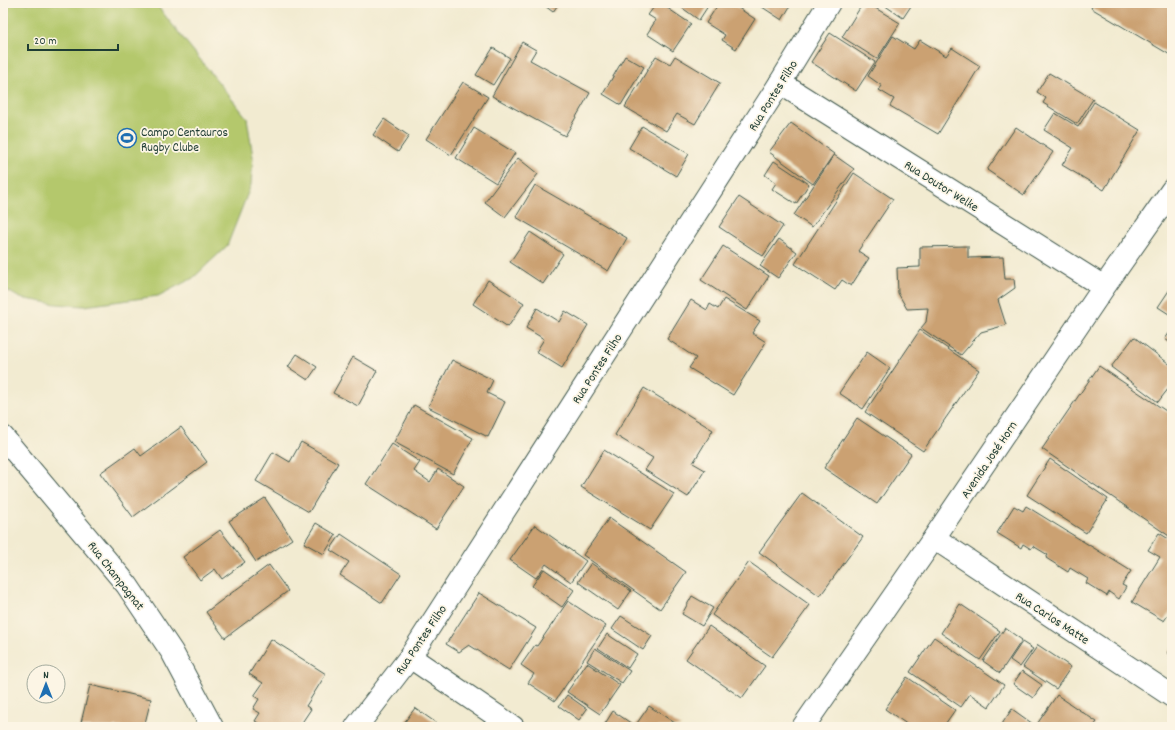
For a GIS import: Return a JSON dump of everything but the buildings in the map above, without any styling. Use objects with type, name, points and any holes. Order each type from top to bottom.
[{"type":"street","name":"Rua Pontes Filho","points":[[356,727],[410,657],[780,83],[829,3]]},
{"type":"street","name":"Rua Doutor Welke","points":[[780,83],[1104,287]]},
{"type":"street","name":"Avenida José Horn","points":[[804,727],[1104,287],[1172,190]]},
{"type":"street","name":"Rua Champagnat","points":[[3,436],[128,585],[172,652],[212,727]]},
{"type":"street","name":"Rua Carlos Matte","points":[[934,538],[1172,696]]},
{"type":"street","points":[[410,657],[512,727]]},
{"type":"green space","name":"Campo Centauros Rugby Clube","points":[[3,3],[155,3],[247,118],[253,157],[251,185],[227,246],[193,278],[158,296],[84,306],[56,304],[20,298],[3,288]]},
{"type":"place","name":"Campo Centauros Rugby Clube","points":[[127,138]]}]
